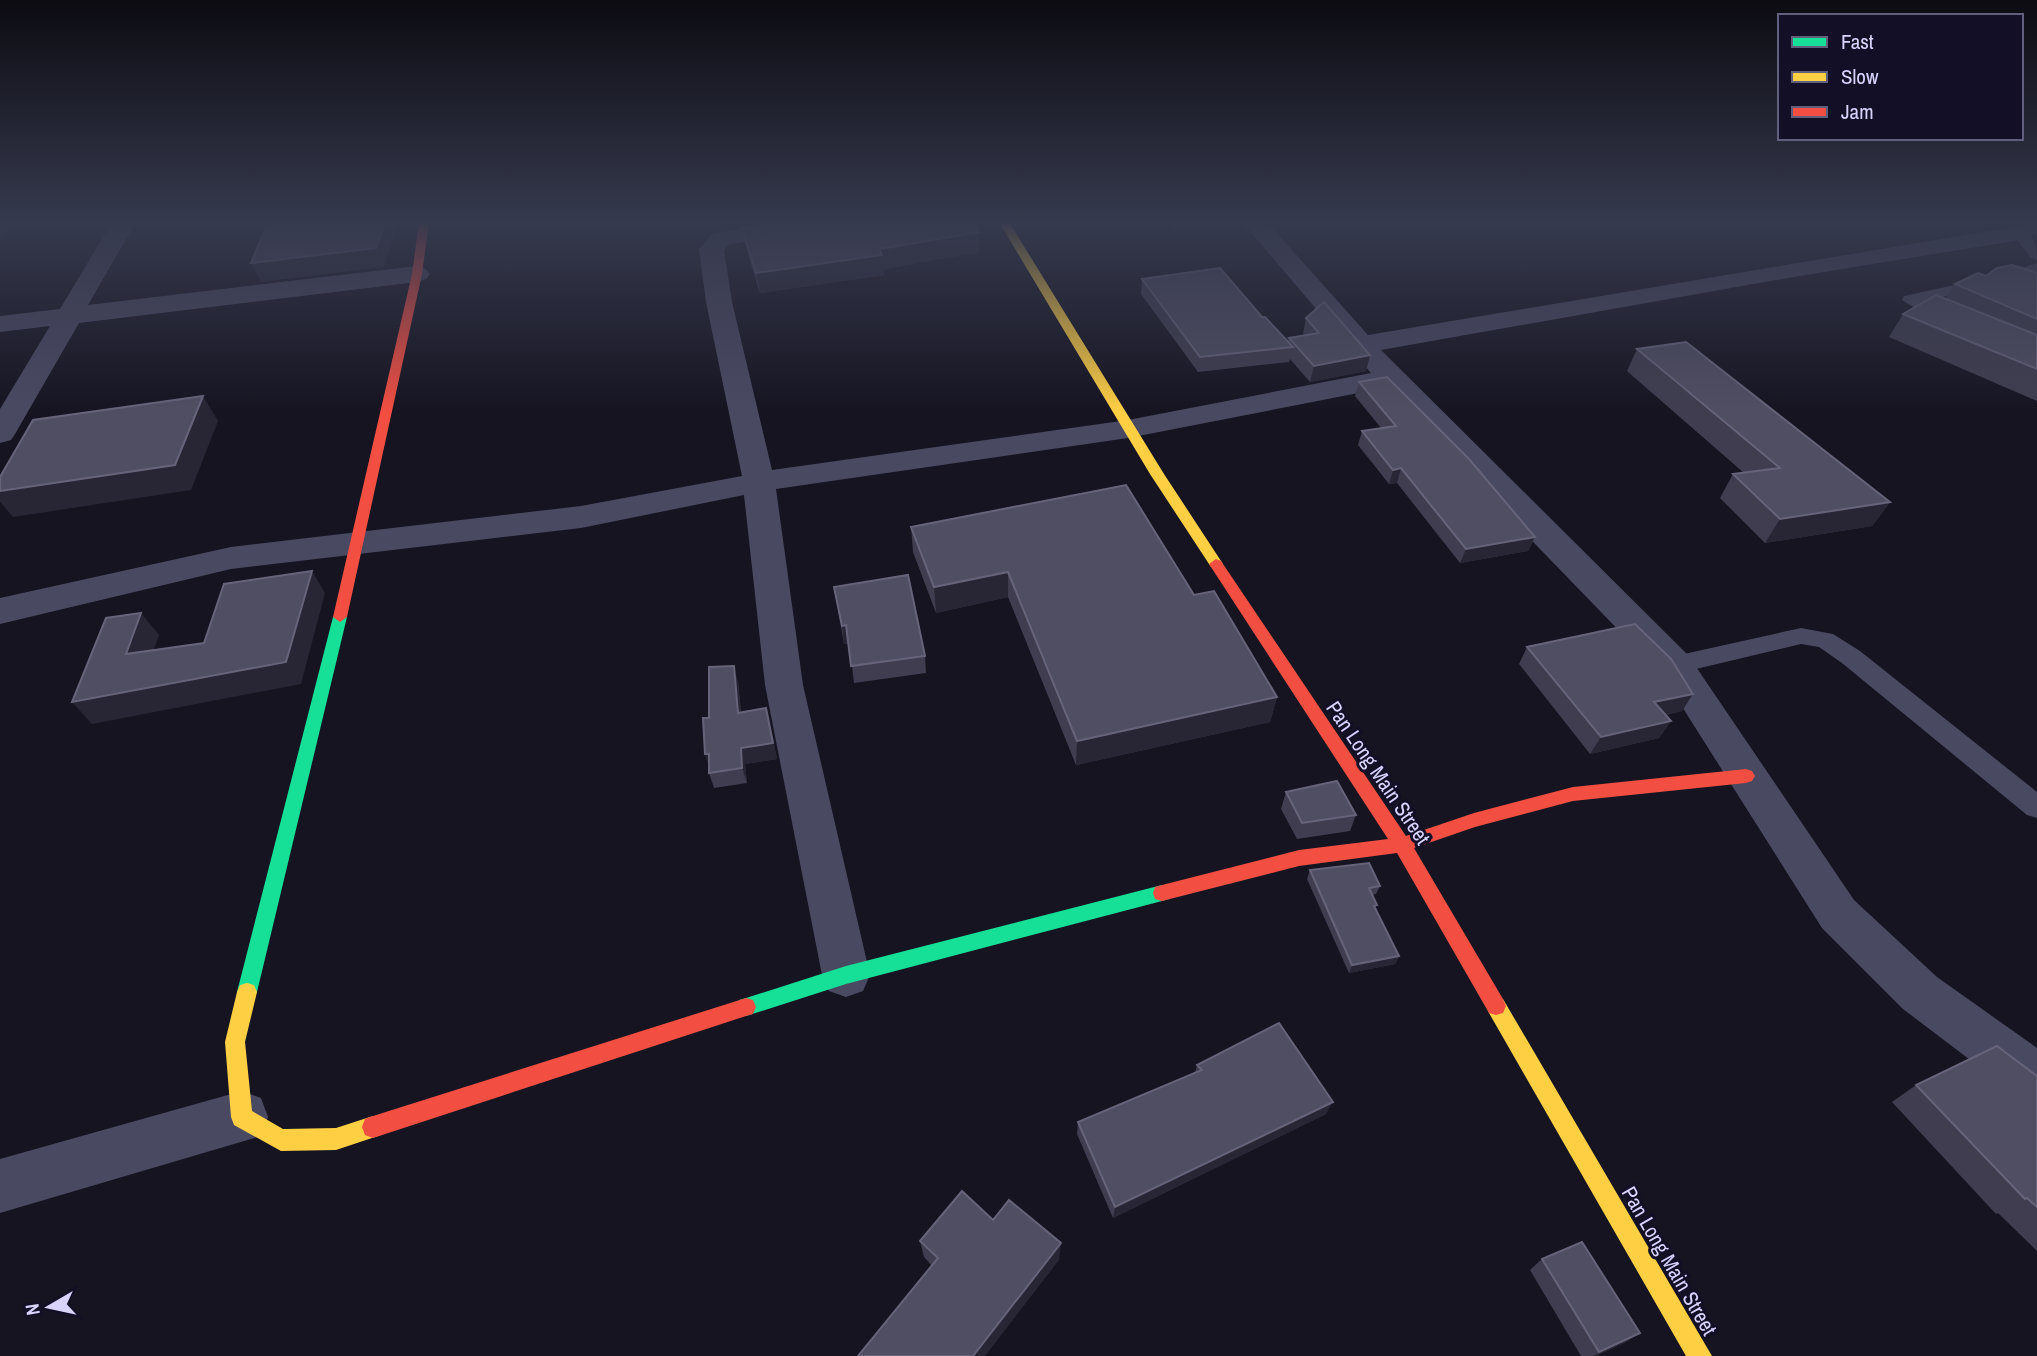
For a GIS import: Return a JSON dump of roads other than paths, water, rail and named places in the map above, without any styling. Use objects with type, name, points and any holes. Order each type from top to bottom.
[{"type":"street","points":[[0,434],[86,285]]},
{"type":"street","points":[[0,324],[327,285]]},
{"type":"street","points":[[242,1117],[235,1042],[358,543],[415,285]]},
{"type":"street","points":[[716,285],[759,482],[784,685],[846,975]]},
{"type":"street","name":"Pan Long Main Street","points":[[1042,285],[1128,429],[1326,734],[1402,845],[1700,1356]]},
{"type":"street","points":[[1309,285],[1391,379],[1675,665],[1838,914],[1920,993],[2037,1079]]},
{"type":"street","points":[[1361,345],[1701,285]]},
{"type":"street","points":[[0,611],[231,558],[580,517],[759,482],[1128,429],[1391,379]]},
{"type":"street","points":[[0,1186],[242,1117],[281,1140],[336,1139],[846,975],[1299,858],[1402,845],[1474,820],[1573,794],[1746,776]]},
{"type":"lane","points":[[1961,327],[1924,310],[1910,300],[1967,285]]},
{"type":"lane","points":[[1675,665],[1801,636],[1825,640],[1850,657],[2037,807]]}]
